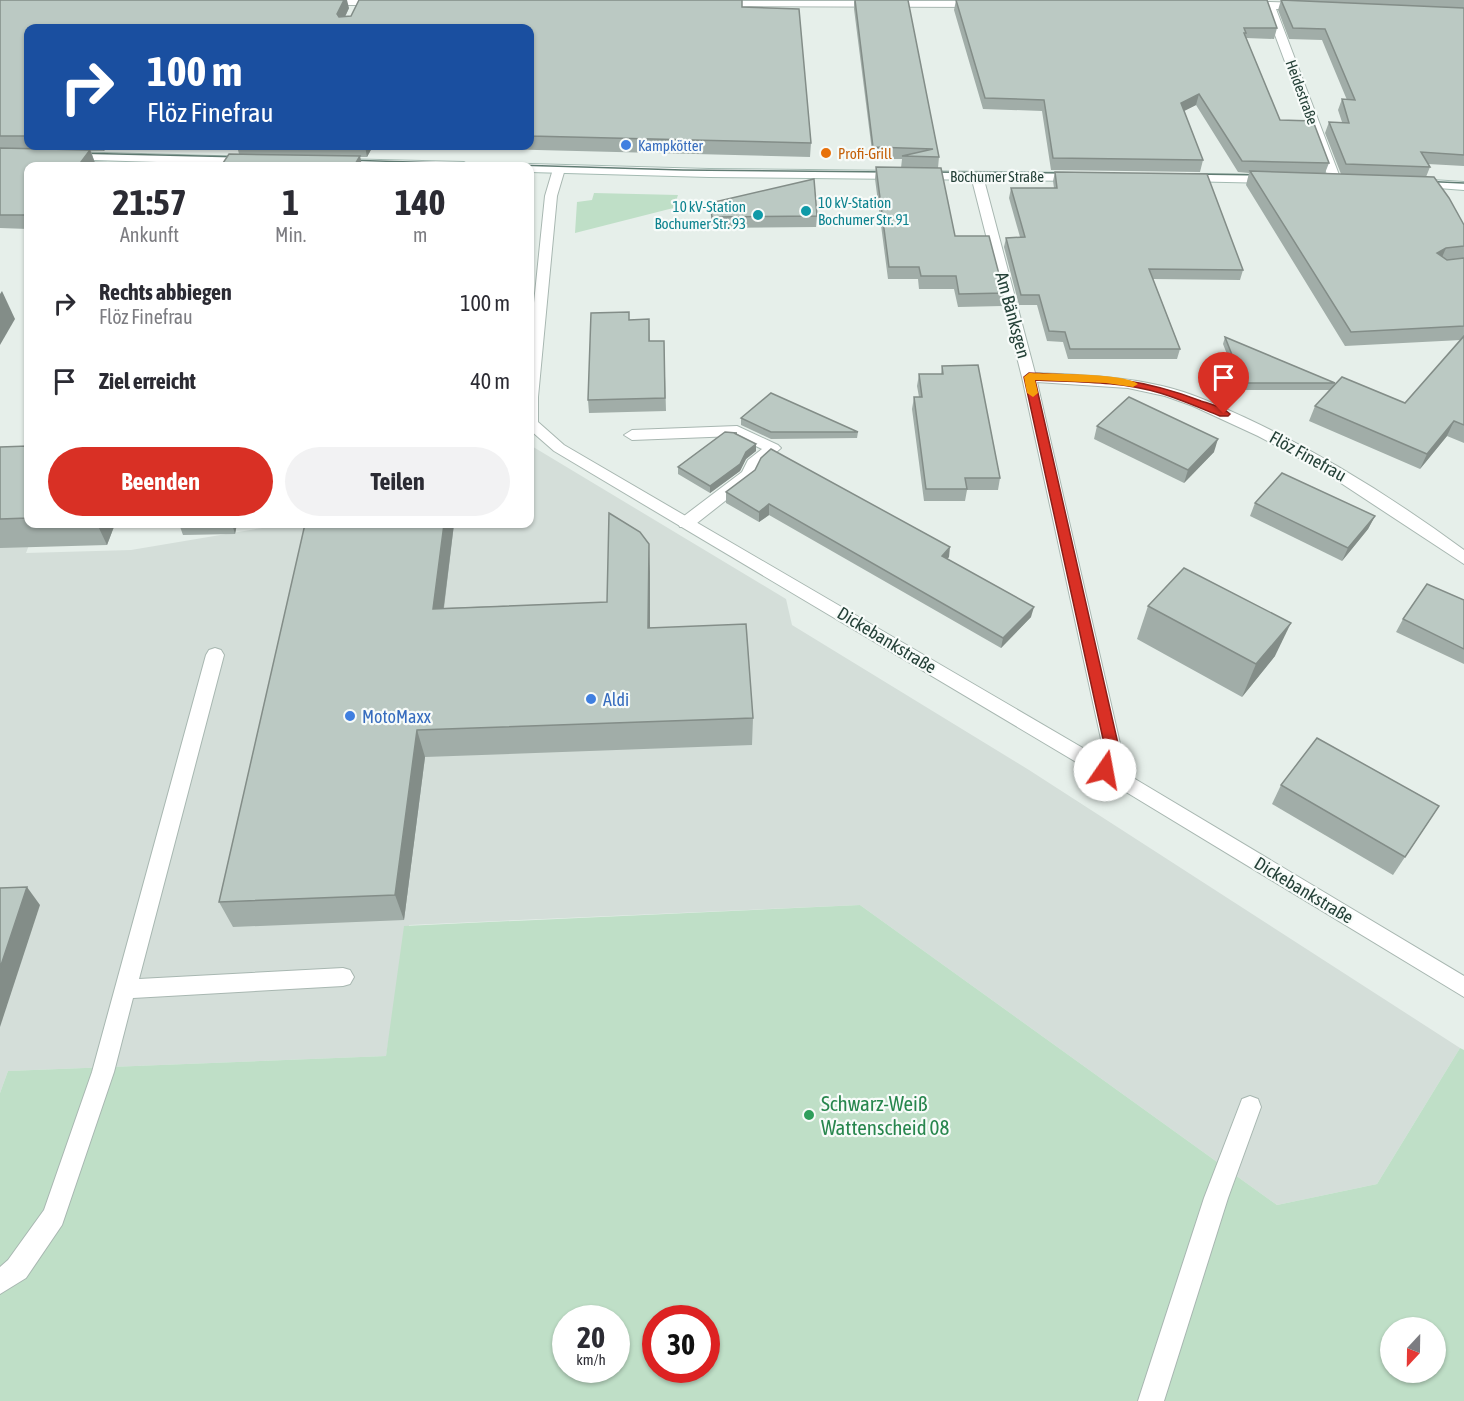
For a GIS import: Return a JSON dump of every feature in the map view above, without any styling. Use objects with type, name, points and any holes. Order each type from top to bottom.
[{"type":"street","points":[[316,2],[358,4],[395,2]]},
{"type":"street","points":[[707,3],[987,4]]},
{"type":"street","points":[[1233,5],[1312,6]]},
{"type":"street","name":"Heidestraße","points":[[1269,5],[1335,180]]},
{"type":"street","points":[[55,156],[264,161]]},
{"type":"street","name":"Bochumer Straße","points":[[534,168],[1093,177]]},
{"type":"street","name":"Dickebankstraße","points":[[534,367],[551,196],[559,169]]},
{"type":"street","name":"Am Bänksgen","points":[[977,176],[1029,377],[1112,748],[1105,770]]},
{"type":"street","points":[[1173,178],[1284,179]]},
{"type":"street","points":[[1399,182],[1464,186]]},
{"type":"street","points":[[1431,183],[1440,195]]},
{"type":"street","name":"Flöz Finefrau","points":[[1029,377],[1106,380],[1135,384],[1163,390],[1208,406],[1257,428],[1339,473],[1414,520],[1464,558]]},
{"type":"street","name":"Dickebankstraße","points":[[534,426],[559,448],[1105,770],[1464,987]]},
{"type":"street","points":[[632,435],[737,431],[773,448],[753,464],[748,475],[686,523]]},
{"type":"street","points":[[0,1282],[17,1269],[54,1217],[103,1072],[215,655]]},
{"type":"street","points":[[126,989],[343,977]]},
{"type":"street","points":[[1151,1401],[1216,1198],[1250,1107]]},
{"type":"shaded area","points":[[534,447],[786,599],[792,625],[1029,770],[1460,1048],[1377,1184],[1277,1205],[860,905],[409,925],[386,1056],[8,1071],[0,1093],[0,516],[24,521],[24,528],[35,528],[26,553],[131,550],[262,528],[534,528]]},
{"type":"green space","points":[[594,193],[678,195],[676,201],[693,203],[575,233],[577,202],[592,200]]},
{"type":"green space","points":[[860,905],[1277,1205],[1377,1184],[1460,1048],[1464,1050],[1464,1401],[0,1401],[0,1093],[8,1071],[386,1056],[404,926]]},
{"type":"building","points":[[0,0],[344,0],[337,14],[339,17],[351,16],[359,0],[742,0],[742,7],[799,9],[811,143],[534,136],[534,24],[24,24],[24,136],[0,136]]},
{"type":"building","points":[[855,0],[908,0],[939,157],[902,156],[933,149],[873,147]]},
{"type":"building","points":[[956,0],[1267,0],[1277,28],[1244,28],[1246,33],[1244,33],[1280,120],[1313,121],[1329,163],[1242,161],[1199,94],[1181,103],[1203,160],[1053,158],[1044,100],[985,98]]},
{"type":"building","points":[[1281,0],[1464,8],[1464,155],[1421,152],[1430,167],[1346,164],[1329,122],[1349,123],[1342,99],[1355,100],[1325,29],[1293,28]]},
{"type":"building","points":[[0,148],[90,150],[81,162],[24,162],[24,215],[0,215]]},
{"type":"building","points":[[229,154],[360,156],[356,162],[224,162]]},
{"type":"building","points":[[876,167],[941,168],[955,236],[989,236],[1004,293],[959,294],[956,276],[921,276],[919,267],[889,267]]},
{"type":"building","points":[[1250,171],[1434,177],[1464,225],[1464,246],[1446,248],[1437,253],[1447,260],[1464,258],[1464,326],[1351,332]]},
{"type":"building","points":[[1055,172],[1207,174],[1243,270],[1149,269],[1180,349],[1070,349],[1065,332],[1049,331],[1039,295],[1021,295],[1006,238],[1025,237],[1011,188],[1057,188]]},
{"type":"building","points":[[814,179],[817,216],[712,217],[710,203]]},
{"type":"building","points":[[629,312],[629,320],[649,319],[649,341],[664,341],[665,398],[588,400],[591,313]]},
{"type":"building","points":[[1464,336],[1464,425],[1454,421],[1427,454],[1315,406],[1342,377],[1405,403]]},
{"type":"building","points":[[1225,337],[1335,383],[1243,383]]},
{"type":"building","points":[[978,365],[1000,478],[965,478],[967,489],[926,489],[914,397],[922,397],[919,374],[943,374],[942,366]]},
{"type":"building","points":[[771,393],[858,432],[771,432],[741,418]]},
{"type":"building","points":[[1129,397],[1218,439],[1188,470],[1097,426]]},
{"type":"building","points":[[725,432],[737,433],[734,433],[756,444],[746,452],[740,464],[710,486],[678,467]]},
{"type":"building","points":[[24,446],[24,518],[0,519],[0,447]]},
{"type":"building","points":[[771,449],[950,547],[942,556],[1034,607],[1003,638],[769,504],[759,512],[726,492],[755,470],[761,458]]},
{"type":"building","points":[[1282,473],[1375,516],[1348,548],[1255,503]]},
{"type":"building","points":[[609,513],[640,532],[649,544],[648,628],[746,624],[753,718],[417,730],[395,895],[219,902],[304,528],[443,528],[433,609],[607,602]]},
{"type":"building","points":[[1184,568],[1291,623],[1256,664],[1148,606]]},
{"type":"building","points":[[1427,584],[1464,600],[1464,649],[1403,619]]},
{"type":"building","points":[[1317,738],[1439,806],[1405,857],[1281,785]]},
{"type":"building","points":[[27,887],[0,968],[0,888]]},
{"type":"tram line","points":[[75,153],[243,157]]},
{"type":"tram line","points":[[345,160],[413,162]]},
{"type":"tram line","points":[[534,166],[891,172]]},
{"type":"tram line","points":[[927,172],[1071,173]]},
{"type":"tram line","points":[[1191,174],[1266,175]]},
{"type":"tram line","points":[[1419,181],[1464,183]]},
{"type":"slow traffic","points":[[1033,393],[1029,377],[1106,380],[1133,384]]},
{"type":"place","name":"Kampkötter","points":[[626,145]]},
{"type":"place","name":"Profi-Grill","points":[[826,153]]},
{"type":"place","name":"10 kV-Station Bochumer Str. 91","points":[[806,211]]},
{"type":"place","name":"10 kV-Station Bochumer Str. 93","points":[[758,215]]},
{"type":"place","name":"Aldi","points":[[591,699]]},
{"type":"place","name":"MotoMaxx","points":[[350,716]]},
{"type":"place","name":"Schwarz-Weiß Wattenscheid 08","points":[[809,1115]]},
{"type":"route","points":[[1105,770],[1112,748],[1029,377],[1106,380],[1135,384],[1163,390],[1224,414]]}]
